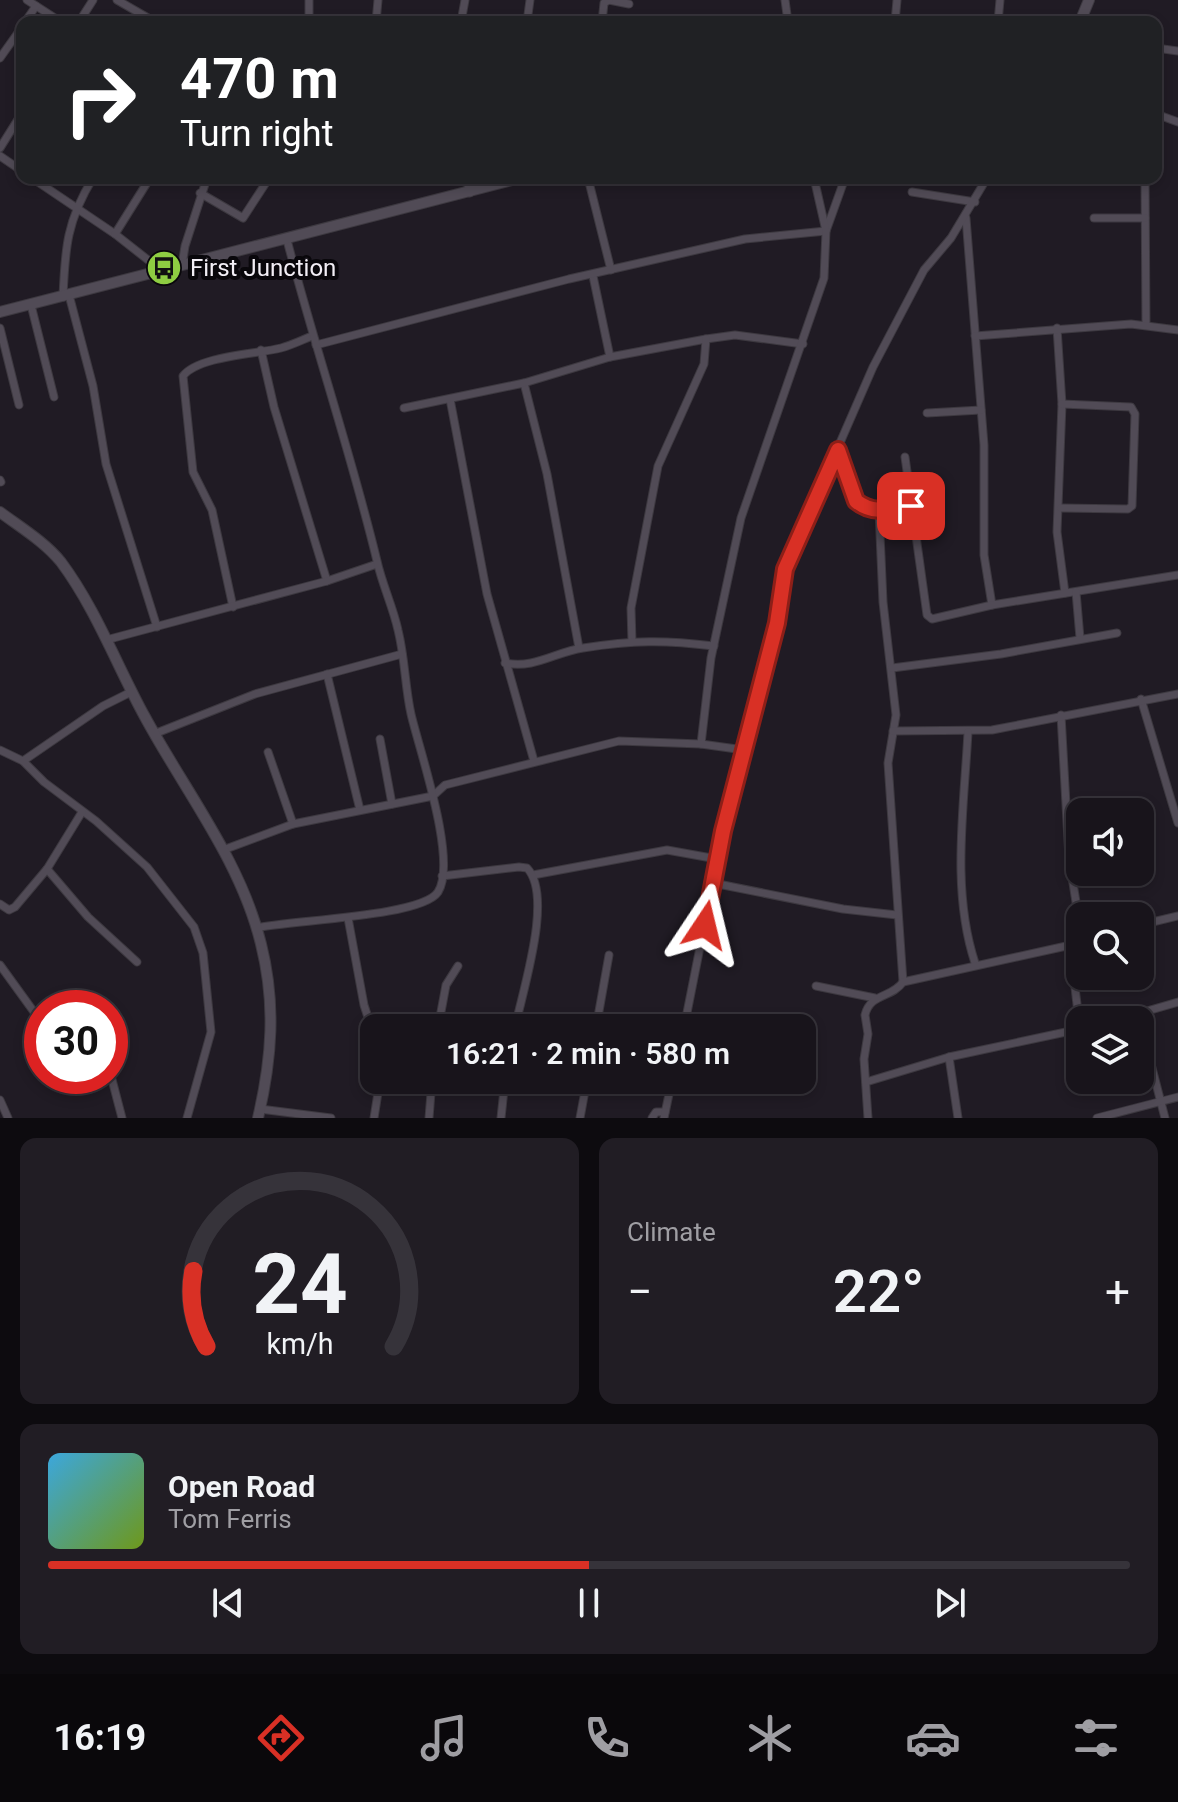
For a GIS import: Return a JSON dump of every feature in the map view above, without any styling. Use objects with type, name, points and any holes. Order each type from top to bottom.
[{"type":"street","points":[[27,0],[52,16]]},
{"type":"street","points":[[117,0],[144,16]]},
{"type":"street","points":[[609,0],[629,4]]},
{"type":"street","points":[[29,16],[36,6]]},
{"type":"street","points":[[0,58],[4,45]]},
{"type":"street","points":[[0,148],[16,123]]},
{"type":"street","points":[[42,184],[162,271]]},
{"type":"street","points":[[89,184],[75,207],[65,247],[66,296],[93,386],[106,464],[157,627]]},
{"type":"street","points":[[115,234],[146,184]]},
{"type":"street","points":[[182,265],[204,184]]},
{"type":"street","points":[[200,193],[243,218],[265,184]]},
{"type":"street","points":[[468,184],[470,193]]},
{"type":"street","points":[[0,312],[500,184]]},
{"type":"street","points":[[590,184],[611,270]]},
{"type":"street","points":[[701,744],[714,646],[748,493],[824,278],[826,231],[815,184]]},
{"type":"street","points":[[826,231],[843,184]]},
{"type":"street","points":[[687,1014],[717,859],[777,623],[785,569],[873,367],[924,270],[966,215],[984,184]]},
{"type":"street","points":[[1145,184],[1146,325]]},
{"type":"street","points":[[912,192],[975,202]]},
{"type":"street","points":[[966,215],[981,410],[984,555],[992,605]]},
{"type":"street","points":[[1094,218],[1145,218]]},
{"type":"street","points":[[316,345],[745,239],[826,231]]},
{"type":"street","points":[[256,928],[287,922],[348,918],[428,900],[439,891],[442,876],[433,796],[410,710],[402,654],[287,240]]},
{"type":"street","points":[[593,276],[610,357]]},
{"type":"street","points":[[31,305],[54,397]]},
{"type":"street","points":[[975,336],[1057,328],[1146,325],[1178,330]]},
{"type":"street","points":[[0,328],[19,405]]},
{"type":"street","points":[[1057,328],[1062,404],[1061,508],[1057,532],[1065,593]]},
{"type":"street","points":[[404,408],[524,383],[610,357],[706,339],[735,335],[803,344]]},
{"type":"street","points":[[233,607],[212,510],[193,472],[182,382],[186,372],[192,368],[280,348],[312,336]]},
{"type":"street","points":[[632,642],[631,608],[658,466],[704,364],[706,339]]},
{"type":"street","points":[[261,350],[274,407],[327,581]]},
{"type":"street","points":[[524,383],[547,474],[579,648]]},
{"type":"street","points":[[450,399],[471,524],[505,663],[534,761]]},
{"type":"street","points":[[1061,508],[1128,509],[1132,506],[1135,414],[1131,407],[1062,404]]},
{"type":"street","points":[[927,413],[981,410]]},
{"type":"street","points":[[838,450],[856,501],[868,509],[879,511],[911,506]]},
{"type":"street","points":[[905,457],[927,615],[932,619],[992,605],[1178,575]]},
{"type":"street","points":[[879,511],[883,602],[892,668],[893,731],[888,755],[903,982]]},
{"type":"street","points":[[0,512],[58,559],[90,606],[131,692],[223,850],[256,928],[269,983],[273,1026],[259,1114],[331,1118]]},
{"type":"street","points":[[106,640],[327,581],[377,564]]},
{"type":"street","points":[[1076,592],[1080,638]]},
{"type":"street","points":[[892,668],[1001,654],[1117,633]]},
{"type":"street","points":[[511,682],[525,667],[579,648],[659,639],[714,646]]},
{"type":"street","points":[[154,734],[229,703],[402,654]]},
{"type":"street","points":[[505,663],[525,667]]},
{"type":"street","points":[[327,674],[360,810]]},
{"type":"street","points":[[23,761],[103,706],[131,692]]},
{"type":"street","points":[[893,731],[992,730],[1178,694]]},
{"type":"street","points":[[1141,699],[1178,823]]},
{"type":"street","points":[[1061,715],[1069,858],[1076,902]]},
{"type":"street","points":[[968,732],[962,869],[965,927],[975,963]]},
{"type":"street","points":[[380,739],[392,804]]},
{"type":"street","points":[[223,850],[293,824],[433,796],[445,785],[619,741],[701,744],[744,750]]},
{"type":"street","points":[[0,750],[23,761],[147,867],[188,916],[200,939],[211,1032],[187,1118]]},
{"type":"street","points":[[268,752],[293,824]]},
{"type":"street","points":[[0,904],[12,910],[47,869],[82,812]]},
{"type":"street","points":[[533,875],[667,850],[717,859]]},
{"type":"street","points":[[442,876],[519,867],[527,868],[533,875],[536,928],[518,1014]]},
{"type":"street","points":[[47,869],[88,917],[137,962]]},
{"type":"street","points":[[713,883],[843,909],[897,915]]},
{"type":"street","points":[[1154,922],[1178,916]]},
{"type":"street","points":[[348,918],[367,1014]]},
{"type":"street","points":[[816,986],[875,998],[894,992],[903,982],[975,963],[1066,947]]},
{"type":"street","points":[[598,1014],[609,955]]},
{"type":"street","points":[[0,965],[24,998]]},
{"type":"street","points":[[441,1014],[446,985],[458,966]]},
{"type":"street","points":[[868,1118],[864,1053],[868,1034],[865,1015],[875,998]]},
{"type":"street","points":[[1154,1012],[1178,1002]]},
{"type":"street","points":[[866,1082],[949,1057],[1066,1032]]},
{"type":"street","points":[[949,1057],[958,1118]]},
{"type":"street","points":[[1154,1076],[1165,1118]]},
{"type":"street","points":[[116,1094],[122,1118]]},
{"type":"street","points":[[374,1118],[378,1094]]},
{"type":"street","points":[[429,1118],[431,1094]]},
{"type":"street","points":[[501,1118],[504,1094]]},
{"type":"street","points":[[580,1118],[584,1094]]},
{"type":"street","points":[[652,1118],[656,1112],[664,1115],[669,1094]]},
{"type":"street","points":[[1097,1118],[1178,1097]]},
{"type":"street","points":[[0,1100],[8,1118]]},
{"type":"place","name":"First Junction","points":[[164,268]]},
{"type":"route","points":[[705,925],[723,831],[777,623],[785,569],[838,450],[856,501],[868,509],[879,511],[911,506]]}]
